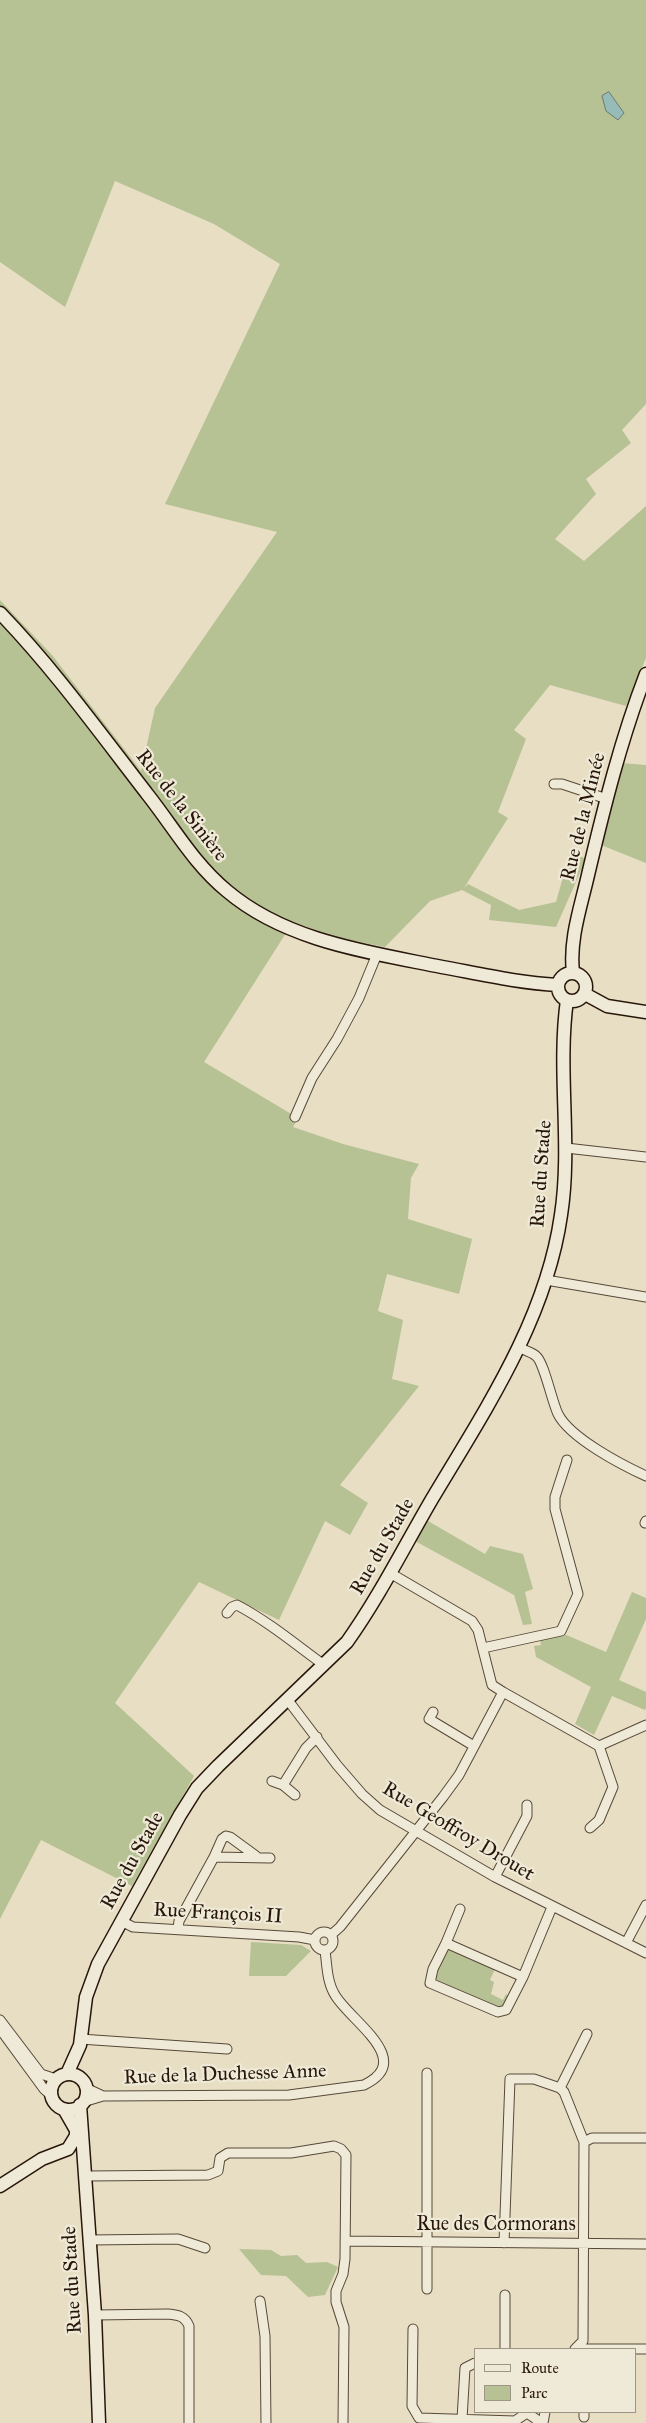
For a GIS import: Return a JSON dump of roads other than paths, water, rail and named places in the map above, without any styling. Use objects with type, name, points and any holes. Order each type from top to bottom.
[{"type":"street","name":"Rue de la Sinière","points":[[0,613],[31,645],[85,713],[189,854],[226,890],[256,912],[301,933],[339,945],[531,983],[558,985]]},
{"type":"street","name":"Rue de la Minée","points":[[573,972],[571,960],[575,930],[606,799],[626,729],[646,674]]},
{"type":"street","points":[[554,784],[562,784],[606,799]]},
{"type":"street","points":[[295,1117],[312,1078],[337,1039],[359,998],[377,954]]},
{"type":"street","points":[[573,972],[582,976],[585,980],[585,994],[579,1000],[567,1000],[560,994],[558,985],[564,974],[573,972]]},
{"type":"street","points":[[585,994],[607,1006],[646,1012]]},
{"type":"street","name":"Rue du Stade","points":[[83,2083],[80,2042],[86,1997],[92,1979],[121,1921],[180,1815],[197,1788],[250,1733],[324,1665],[346,1642],[390,1573],[519,1347],[535,1313],[546,1280],[561,1217],[566,1148],[567,1000]]},
{"type":"street","points":[[566,1148],[646,1158]]},
{"type":"street","points":[[546,1280],[646,1297]]},
{"type":"street","points":[[519,1347],[536,1356],[540,1361],[550,1395],[559,1416],[578,1435],[602,1453],[646,1476]]},
{"type":"street","points":[[483,1648],[561,1631],[578,1594],[555,1509],[555,1497],[567,1460]]},
{"type":"street","points":[[390,1573],[472,1621],[478,1630],[492,1685],[599,1746],[613,1787],[599,1820],[590,1828]]},
{"type":"street","points":[[227,1613],[232,1606],[237,1605],[251,1612],[276,1628],[324,1665]]},
{"type":"street","points":[[331,1935],[340,1927],[459,1775],[503,1692]]},
{"type":"street","name":"Rue Geoffroy Drouet","points":[[287,1699],[337,1765],[372,1804],[415,1832],[495,1877],[646,1953]]},
{"type":"street","points":[[433,1712],[429,1719],[474,1746]]},
{"type":"street","points":[[599,1746],[646,1725]]},
{"type":"street","points":[[283,1785],[306,1748],[317,1737]]},
{"type":"street","points":[[272,1781],[283,1785],[295,1795]]},
{"type":"street","points":[[495,1877],[527,1816],[527,1805]]},
{"type":"street","points":[[178,1929],[179,1921],[222,1839],[226,1836],[230,1837],[256,1856]]},
{"type":"street","points":[[214,1857],[256,1856],[270,1858]]},
{"type":"street","points":[[626,1943],[646,1904]]},
{"type":"street","points":[[460,1909],[433,1969],[430,1983],[498,2012],[506,2010],[523,1977],[552,1907]]},
{"type":"street","name":"Rue François II","points":[[121,1921],[133,1927],[299,1936],[315,1940]]},
{"type":"street","points":[[326,1932],[331,1935],[333,1943],[330,1948],[325,1950],[317,1947],[315,1940],[320,1933],[326,1932]]},
{"type":"street","points":[[446,1943],[523,1977]]},
{"type":"street","name":"Rue de la Duchesse Anne","points":[[82,2104],[103,2096],[289,2095],[364,2085],[372,2081],[380,2075],[383,2064],[380,2046],[335,1997],[328,1979],[325,1950]]},
{"type":"street","points":[[0,2020],[41,2074],[83,2083],[82,2104],[75,2108],[64,2109]]},
{"type":"street","points":[[0,2029],[44,2089],[52,2096]]},
{"type":"street","points":[[560,2088],[587,2034]]},
{"type":"street","points":[[80,2042],[227,2050]]},
{"type":"street","name":"Rue du Stade","points":[[62,2077],[80,2042]]},
{"type":"street","points":[[427,2073],[427,2289]]},
{"type":"street","points":[[0,2186],[42,2159],[68,2149],[76,2136],[76,2130],[64,2109],[54,2102],[52,2096],[52,2084],[62,2077]]},
{"type":"street","points":[[504,2244],[510,2079],[534,2079],[560,2088],[564,2092],[584,2142],[583,2341],[575,2348]]},
{"type":"street","name":"Rue de la Duchesse Anne","points":[[83,2083],[103,2096]]},
{"type":"street","name":"Rue du Stade","points":[[82,2104],[99,2423]]},
{"type":"street","points":[[584,2142],[592,2138],[646,2138]]},
{"type":"street","points":[[68,2149],[78,2156],[85,2170],[208,2175],[218,2171],[220,2158],[228,2153],[291,2153],[334,2146],[341,2149],[346,2154],[345,2241],[343,2274],[336,2291],[336,2302],[344,2327],[343,2423]]},
{"type":"street","points":[[89,2240],[178,2239],[205,2248]]},
{"type":"street","name":"Rue des Cormorans","points":[[345,2241],[646,2244]]},
{"type":"street","points":[[505,2295],[506,2348]]},
{"type":"street","points":[[260,2301],[265,2336],[266,2423]]},
{"type":"street","points":[[94,2315],[168,2314],[179,2315],[186,2320],[189,2326],[189,2423]]},
{"type":"street","points":[[414,2329],[412,2406],[419,2418],[515,2421],[527,2413],[536,2419],[538,2423]]},
{"type":"street","points":[[462,2420],[465,2368],[473,2364]]},
{"type":"water","points":[[609,92],[624,113],[618,120],[606,111],[602,96]]}]
